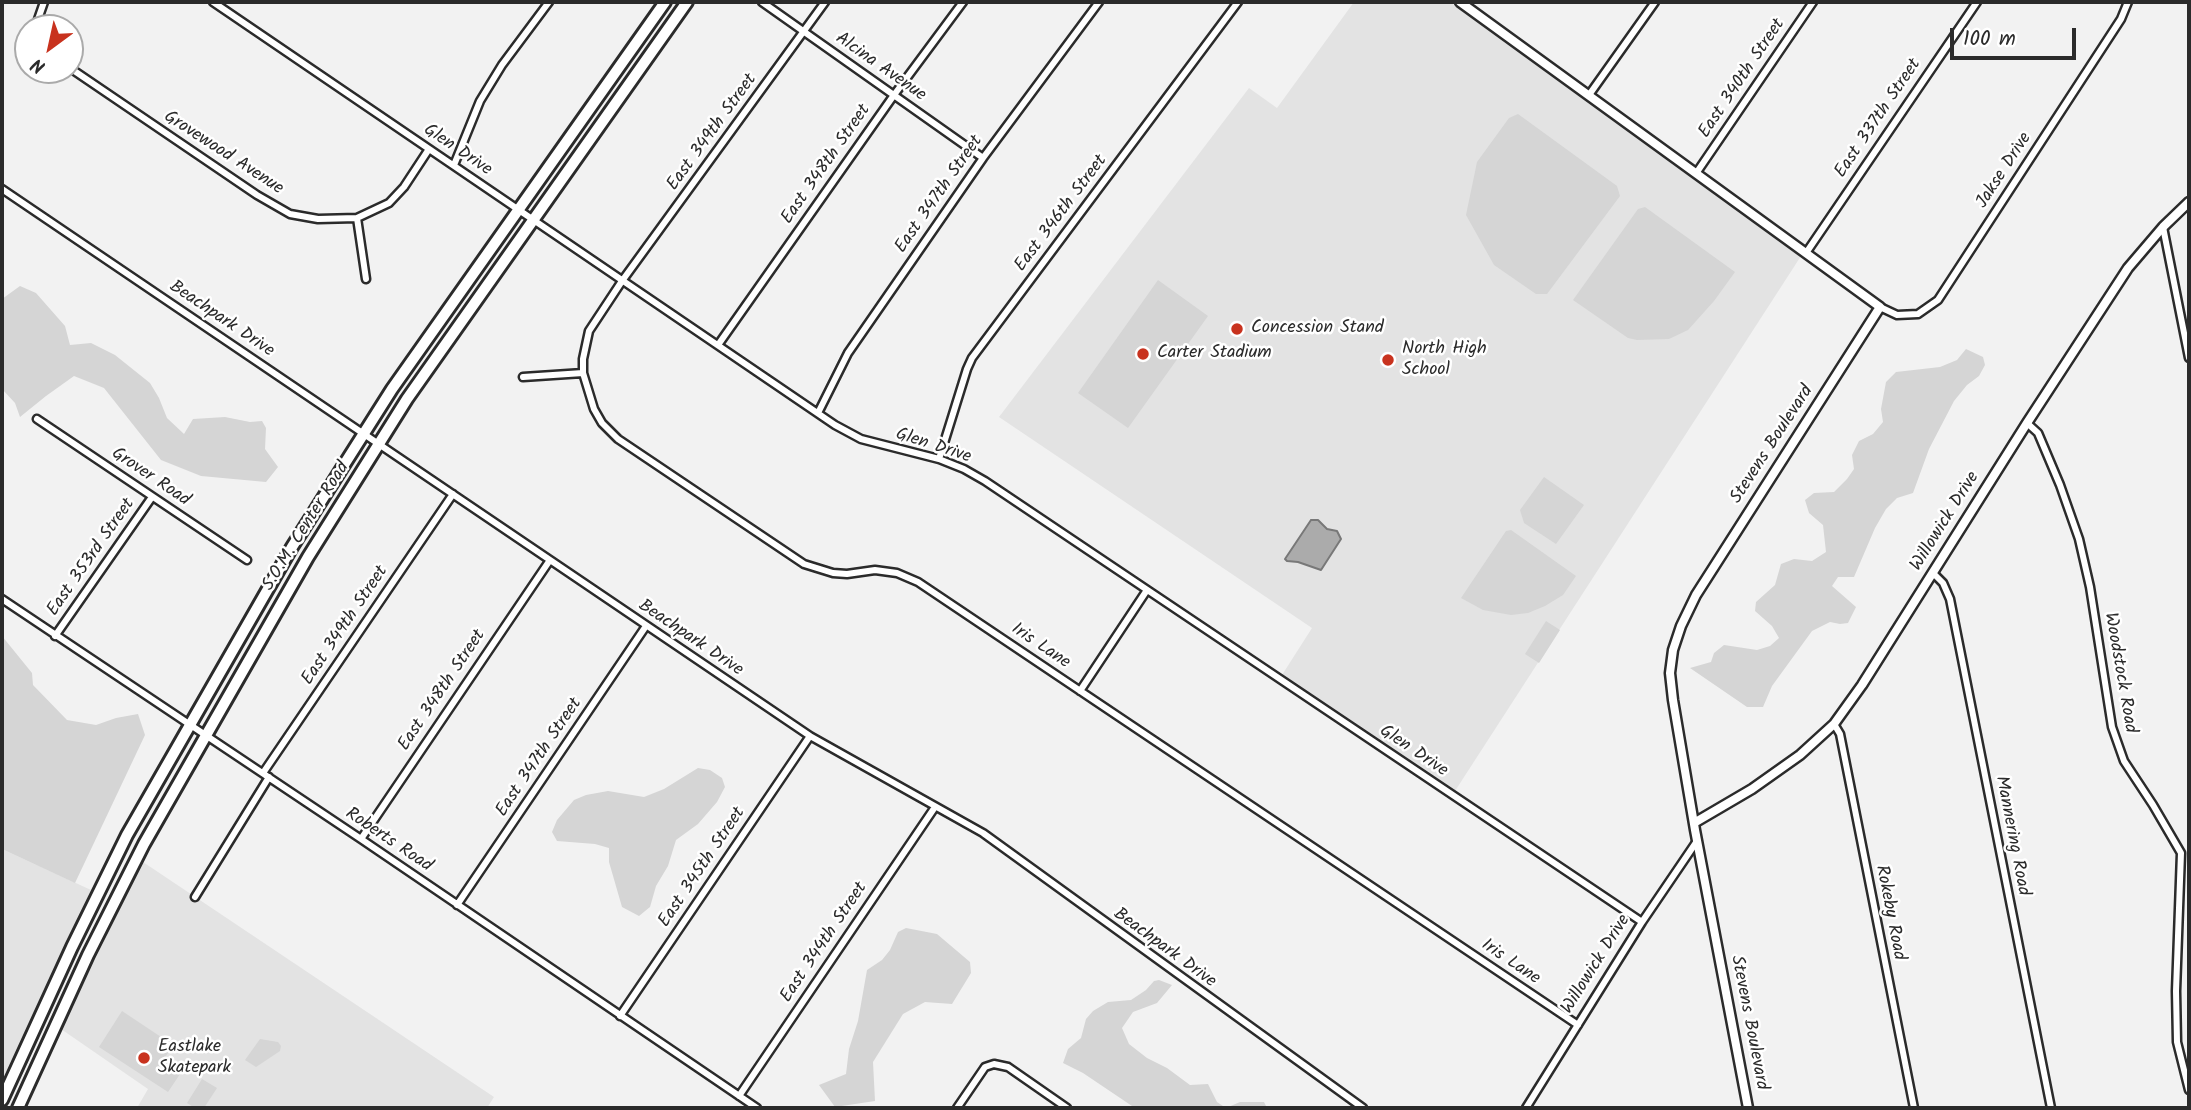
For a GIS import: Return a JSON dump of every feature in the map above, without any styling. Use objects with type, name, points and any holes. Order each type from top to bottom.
[{"type":"main road","name":"S.O.M. Center Road","points":[[2,1100],[127,835],[292,547],[392,389],[665,2]]},
{"type":"main road","name":"S.O.M. Center Road","points":[[18,1108],[125,881],[205,734],[308,556],[407,399],[687,2]]},
{"type":"street","name":"Glen Drive","points":[[213,2],[818,413],[861,439],[939,459],[985,481],[1642,922]]},
{"type":"street","points":[[454,165],[480,101],[502,65],[549,2]]},
{"type":"street","name":"Alcina Avenue","points":[[762,2],[983,158]]},
{"type":"street","name":"East 349th Street","points":[[622,281],[825,2]]},
{"type":"street","name":"East 348th Street","points":[[718,345],[962,2]]},
{"type":"street","name":"East 347th Street","points":[[818,413],[848,354],[983,158],[1099,2]]},
{"type":"street","name":"East 346th Street","points":[[939,459],[972,358],[1238,2]]},
{"type":"street","points":[[1460,2],[1880,307]]},
{"type":"street","points":[[1589,95],[1656,2]]},
{"type":"street","name":"East 340th Street","points":[[1697,173],[1813,2]]},
{"type":"street","name":"East 337th Street","points":[[1806,253],[1977,2]]},
{"type":"street","name":"Jakse Drive","points":[[1880,307],[1897,315],[1918,314],[1938,300],[2120,19],[2128,2]]},
{"type":"street","name":"Grovewood Avenue","points":[[84,78],[257,195],[290,214],[318,219],[358,218],[389,203],[404,187],[429,149]]},
{"type":"street","name":"Beachpark Drive","points":[[2,189],[810,736],[983,834],[1363,1108]]},
{"type":"street","name":"Willowick Drive","points":[[1694,822],[1800,755],[1834,724],[1862,685],[2128,268],[2163,227],[2189,202]]},
{"type":"street","points":[[358,218],[366,279]]},
{"type":"street","points":[[2163,227],[2189,358]]},
{"type":"street","name":"Iris Lane","points":[[622,281],[589,331],[583,359],[583,373],[594,409],[602,423],[618,439],[804,564],[833,573],[875,570],[897,573],[918,582],[1578,1026]]},
{"type":"street","name":"Stevens Boulevard","points":[[1748,1108],[1673,700],[1670,673],[1673,650],[1696,594],[1880,307]]},
{"type":"street","points":[[523,377],[583,373]]},
{"type":"street","name":"Grover Road","points":[[37,418],[247,560]]},
{"type":"street","name":"Woodstock Road","points":[[2027,423],[2038,433],[2079,539],[2090,587],[2112,727],[2124,761],[2185,852],[2176,1016],[2177,1042],[2189,1090]]},
{"type":"street","name":"East 349th Street","points":[[195,897],[266,775],[453,494]]},
{"type":"street","name":"East 353rd Street","points":[[55,636],[152,497]]},
{"type":"street","name":"East 348th Street","points":[[361,839],[550,560]]},
{"type":"street","name":"Mannering Road","points":[[1933,573],[1950,599],[2051,1108]]},
{"type":"street","points":[[1080,691],[1147,590]]},
{"type":"street","name":"Roberts Road","points":[[2,599],[757,1108]]},
{"type":"street","name":"East 347th Street","points":[[457,905],[646,626]]},
{"type":"street","name":"Rokeby Road","points":[[1834,724],[1840,734],[1914,1108]]},
{"type":"street","name":"East 345th Street","points":[[620,1016],[810,736]]},
{"type":"street","name":"East 344th Street","points":[[739,1096],[935,807]]},
{"type":"street","name":"Willowick Drive","points":[[1526,1108],[1642,922],[1698,841]]},
{"type":"street","points":[[957,1108],[985,1068],[994,1063],[1008,1068],[1067,1108]]},
{"type":"shaded area","name":"North High School","points":[[1354,2],[1450,2],[1801,256],[1455,791],[1282,675],[1312,628],[999,417],[1249,88],[1277,108]]},
{"type":"shaded area","points":[[1518,114],[1617,186],[1620,196],[1547,294],[1536,294],[1494,265],[1466,215],[1477,162],[1509,118]]},
{"type":"shaded area","points":[[1645,207],[1735,272],[1688,330],[1669,339],[1628,338],[1573,300],[1638,209]]},
{"type":"shaded area","name":"Carter Stadium","points":[[1158,280],[1208,316],[1128,428],[1078,393]]},
{"type":"shaded area","points":[[20,286],[36,293],[65,326],[70,345],[91,343],[115,355],[150,383],[167,418],[184,434],[193,419],[225,417],[250,422],[262,421],[266,428],[265,449],[278,467],[266,482],[201,476],[161,460],[104,388],[74,376],[20,417],[15,403],[2,389],[2,299]]},
{"type":"shaded area","points":[[1966,349],[1983,357],[1985,365],[1979,376],[1967,385],[1954,401],[1929,449],[1913,493],[1897,498],[1886,509],[1854,577],[1838,577],[1832,586],[1856,607],[1848,623],[1830,622],[1812,631],[1772,686],[1763,707],[1747,707],[1690,668],[1711,662],[1714,653],[1724,645],[1757,650],[1770,646],[1779,638],[1772,626],[1755,611],[1756,602],[1775,585],[1781,564],[1794,559],[1812,561],[1826,552],[1823,525],[1809,513],[1805,500],[1814,493],[1834,492],[1847,479],[1854,469],[1852,455],[1859,441],[1873,434],[1883,422],[1881,409],[1886,382],[1896,372],[1940,367],[1957,360]]},
{"type":"shaded area","points":[[1544,477],[1584,505],[1556,544],[1524,523],[1520,510]]},
{"type":"shaded area","points":[[1311,520],[1318,520],[1327,529],[1337,531],[1341,539],[1321,570],[1285,559]]},
{"type":"shaded area","points":[[1511,530],[1576,576],[1563,595],[1545,606],[1528,613],[1511,615],[1483,610],[1461,598],[1506,531]]},
{"type":"shaded area","points":[[1546,621],[1560,630],[1539,663],[1525,654]]},
{"type":"shaded area","points":[[2,636],[32,673],[33,685],[67,720],[96,725],[138,714],[145,735],[75,883],[2,849]]},
{"type":"shaded area","points":[[698,768],[710,770],[722,778],[725,787],[717,802],[698,824],[676,840],[650,907],[639,916],[622,907],[609,862],[609,848],[557,841],[552,832],[557,820],[574,800],[608,791],[644,797],[664,789]]},
{"type":"shaded area","points":[[2,849],[91,890],[2,1090]]},
{"type":"shaded area","points":[[143,862],[494,1097],[487,1108],[137,1108],[148,1089],[61,1029]]},
{"type":"shaded area","points":[[906,928],[937,934],[970,962],[971,973],[952,1004],[925,1002],[903,1014],[873,1062],[875,1101],[835,1107],[819,1085],[846,1074],[867,970],[882,960],[898,932]]},
{"type":"shaded area","points":[[1159,980],[1172,985],[1157,1003],[1133,1012],[1122,1028],[1129,1044],[1190,1085],[1208,1084],[1217,1102],[1226,1108],[1135,1108],[1083,1073],[1063,1063],[1068,1049],[1081,1038],[1086,1019],[1093,1011],[1108,1002],[1131,1000]]},
{"type":"shaded area","name":"Eastlake Skatepark","points":[[122,1011],[173,1045],[166,1056],[184,1068],[168,1092],[99,1047]]},
{"type":"shaded area","points":[[260,1039],[278,1042],[281,1046],[280,1051],[256,1067],[245,1060]]},
{"type":"shaded area","points":[[202,1079],[217,1088],[204,1108],[195,1108],[187,1103]]},
{"type":"shaded area","points":[[1240,1102],[1264,1102],[1267,1108],[1226,1108]]},
{"type":"place","name":"Concession Stand","points":[[1237,329]]},
{"type":"place","name":"Carter Stadium","points":[[1143,354]]},
{"type":"place","name":"North High School","points":[[1388,360]]},
{"type":"place","name":"Eastlake Skatepark","points":[[144,1058]]}]
